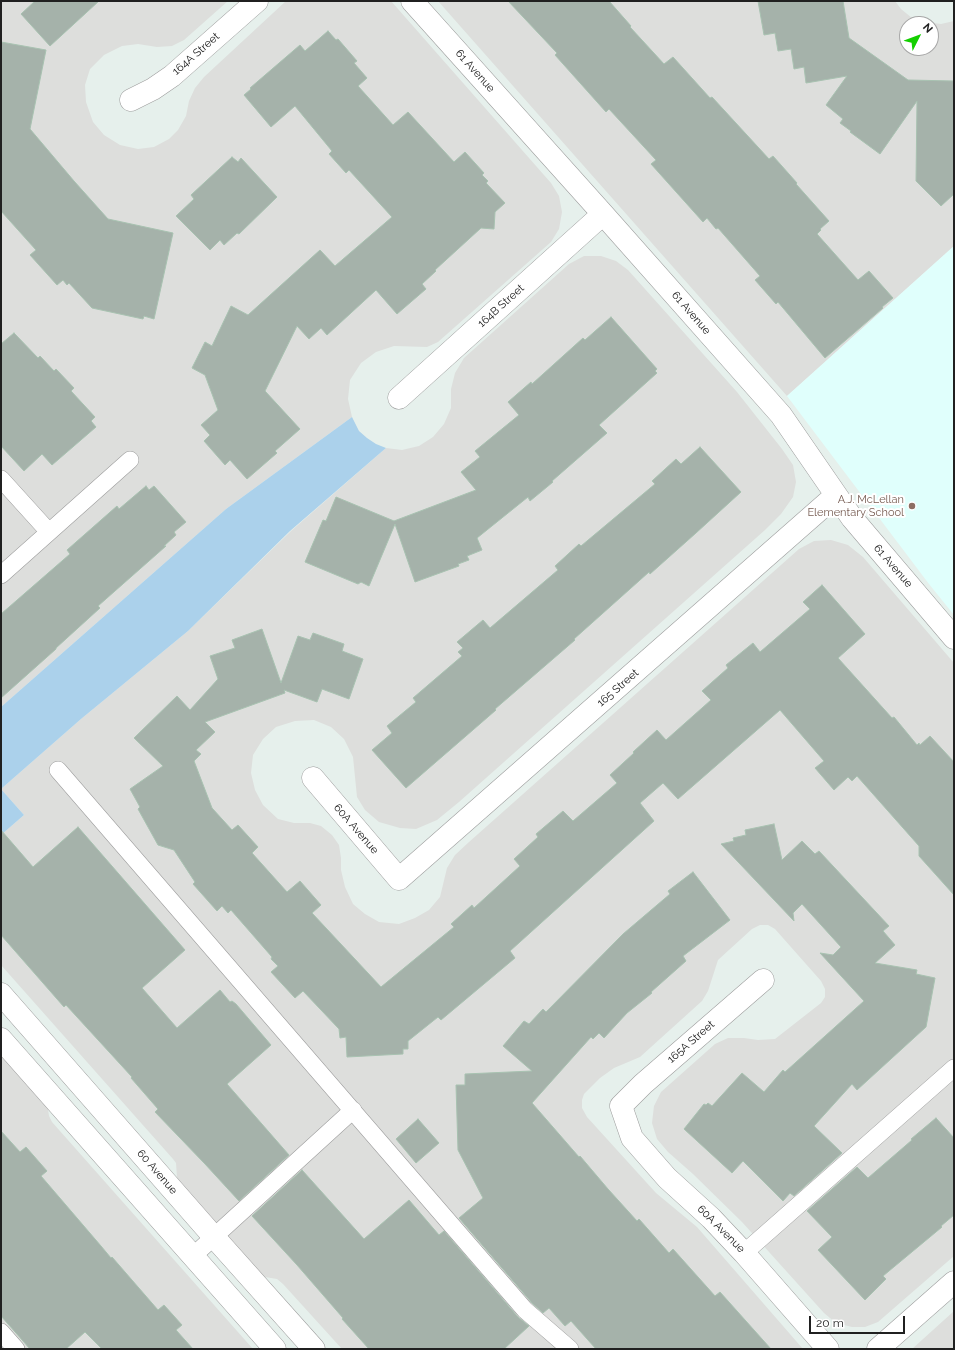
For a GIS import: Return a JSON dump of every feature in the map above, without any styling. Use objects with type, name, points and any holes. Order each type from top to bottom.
[{"type":"street","name":"164A Street","points":[[131,100],[153,89],[172,76],[257,1]]},
{"type":"street","name":"61 Avenue","points":[[412,1],[603,214],[781,416],[835,496],[852,518],[954,638]]},
{"type":"street","name":"164B Street","points":[[398,398],[603,214]]},
{"type":"street","name":"165 Street","points":[[399,879],[835,496]]},
{"type":"street","name":"60A Avenue","points":[[312,778],[399,879]]},
{"type":"street","name":"165A Street","points":[[621,1106],[643,1084],[763,980]]},
{"type":"street","name":"60 Avenue","points":[[1,994],[314,1349]]},
{"type":"street","points":[[1,1039],[275,1349]]},
{"type":"street","name":"60A Avenue","points":[[621,1106],[632,1138],[667,1178],[712,1218],[828,1349]]},
{"type":"street","points":[[878,1349],[954,1282]]},
{"type":"lane","points":[[1,575],[130,460]]},
{"type":"lane","points":[[1,479],[48,532]]},
{"type":"lane","points":[[58,770],[525,1310],[570,1349]]},
{"type":"lane","points":[[744,1253],[954,1068]]},
{"type":"lane","points":[[193,1256],[353,1110]]},
{"type":"lane","points":[[1,1332],[16,1349]]},
{"type":"shaded area","points":[[1,1],[228,1],[184,40],[172,46],[157,47],[138,44],[122,46],[104,55],[90,69],[85,85],[86,102],[93,122],[104,135],[120,145],[138,149],[154,147],[169,139],[178,130],[186,116],[189,101],[195,88],[204,77],[286,1],[391,1],[551,183],[559,196],[562,212],[559,229],[551,242],[438,342],[427,347],[394,346],[376,352],[361,363],[350,380],[348,399],[352,417],[226,509],[1,707]]},
{"type":"shaded area","points":[[438,1],[895,1],[901,9],[910,16],[899,16],[899,56],[939,56],[939,24],[954,21],[954,246],[787,396]]},
{"type":"shaded area","name":"A.J. McLellan Elementary School","points":[[954,246],[954,615],[787,396]]},
{"type":"shaded area","points":[[584,256],[601,256],[616,261],[628,270],[737,392],[793,465],[796,482],[793,497],[781,514],[765,530],[437,820],[416,829],[400,828],[379,822],[365,810],[357,797],[353,757],[344,739],[331,727],[314,720],[295,721],[276,727],[263,739],[253,755],[251,773],[255,790],[263,805],[278,819],[294,823],[310,823],[321,826],[332,835],[339,845],[341,870],[345,887],[353,904],[365,914],[379,922],[399,924],[415,918],[429,910],[440,897],[447,868],[455,855],[799,549],[814,541],[831,540],[848,545],[863,557],[954,663],[954,1256],[878,1322],[865,1327],[852,1327],[836,1323],[824,1313],[742,1222],[668,1152],[657,1139],[652,1123],[654,1106],[661,1092],[715,1044],[728,1038],[758,1040],[775,1039],[821,1003],[825,997],[825,989],[821,981],[775,929],[768,925],[760,925],[752,929],[718,960],[708,991],[702,1001],[640,1057],[614,1068],[600,1078],[584,1094],[582,1108],[587,1117],[656,1193],[697,1227],[803,1349],[342,1349],[283,1284],[277,1279],[265,1277],[260,1273],[180,1183],[177,1177],[176,1163],[173,1159],[1,965],[1,835],[24,815],[1,789],[81,719],[188,631],[291,531],[386,448],[402,450],[419,446],[433,437],[444,424],[451,408],[451,389],[455,373],[464,358],[569,264]]},
{"type":"shaded area","points":[[352,417],[359,431],[376,444],[386,448],[290,531],[188,631],[81,719],[1,789],[1,707],[226,509]]},
{"type":"shaded area","points":[[1,789],[24,815],[1,835]]},
{"type":"shaded area","points":[[1,1053],[47,1103],[49,1116],[52,1122],[253,1349],[1,1349]]},
{"type":"shaded area","points":[[954,1311],[954,1349],[912,1349]]},
{"type":"building","points":[[35,1],[99,1],[50,46],[21,14]]},
{"type":"building","points":[[508,1],[609,1],[631,26],[630,27],[664,64],[673,57],[769,159],[773,156],[829,221],[817,234],[858,280],[869,271],[893,298],[825,358],[778,302],[776,304],[755,280],[760,276],[718,228],[716,229],[707,218],[703,222],[651,164],[656,160],[609,109],[606,112],[555,55],[557,53]]},
{"type":"building","points":[[758,1],[843,1],[849,38],[908,80],[954,81],[954,194],[941,206],[916,181],[917,101],[880,154],[840,123],[843,119],[826,105],[847,76],[806,83],[804,67],[794,69],[791,49],[778,51],[775,33],[764,35]]},
{"type":"building","points":[[328,31],[336,40],[338,39],[357,61],[354,63],[367,78],[358,86],[393,125],[408,112],[454,162],[465,152],[484,173],[482,175],[488,181],[486,183],[505,203],[495,212],[494,229],[481,228],[435,270],[436,271],[422,284],[426,289],[397,314],[376,290],[327,335],[321,328],[309,339],[297,326],[265,391],[300,429],[275,451],[277,453],[247,479],[230,460],[225,465],[204,441],[210,435],[201,425],[218,410],[205,375],[192,368],[205,342],[212,346],[231,306],[248,315],[320,250],[335,266],[392,217],[349,170],[346,173],[329,154],[332,151],[295,106],[271,127],[244,95],[251,89],[250,88],[300,45],[305,51]]},
{"type":"building","points":[[1,42],[46,50],[30,129],[108,219],[173,233],[154,319],[144,316],[143,319],[92,308],[69,283],[67,285],[63,280],[57,285],[30,255],[36,250],[1,211]]},
{"type":"building","points":[[232,157],[238,162],[241,158],[277,197],[239,234],[237,233],[224,245],[220,240],[210,250],[176,216],[194,199],[191,195]]},
{"type":"building","points":[[611,317],[657,369],[655,371],[657,373],[599,425],[607,433],[530,501],[528,497],[477,538],[482,550],[467,556],[469,560],[458,564],[459,566],[415,582],[395,524],[369,586],[361,582],[358,584],[305,562],[323,520],[326,521],[336,497],[394,521],[476,490],[461,472],[480,457],[475,451],[519,415],[508,402],[531,382],[532,384],[583,338],[585,340]]},
{"type":"building","points":[[14,333],[38,358],[40,356],[54,371],[56,369],[74,388],[71,391],[95,417],[91,421],[96,427],[52,465],[42,454],[24,471],[1,446],[1,344]]},
{"type":"building","points":[[700,447],[741,492],[406,788],[372,750],[392,733],[387,726],[416,702],[413,698],[462,656],[458,652],[463,648],[457,642],[483,620],[490,628],[558,570],[555,566],[579,544],[581,546],[655,484],[652,481],[676,459],[681,464]]},
{"type":"building","points":[[146,486],[149,490],[154,486],[186,522],[174,532],[176,535],[164,546],[166,546],[98,606],[100,608],[1,698],[1,614],[70,554],[67,550],[117,506],[119,509]]},
{"type":"building","points":[[822,585],[865,634],[838,658],[892,718],[894,717],[917,745],[919,743],[920,745],[930,736],[954,762],[954,895],[919,856],[919,846],[857,776],[852,781],[848,777],[834,790],[815,768],[824,761],[780,710],[678,799],[663,783],[640,803],[654,821],[510,951],[515,958],[441,1020],[438,1017],[408,1041],[408,1049],[403,1049],[403,1054],[347,1057],[346,1037],[340,1038],[339,1029],[303,991],[295,998],[271,972],[278,966],[271,959],[272,957],[231,910],[228,913],[222,906],[217,911],[193,884],[195,882],[174,850],[158,845],[138,809],[140,807],[130,789],[163,766],[134,738],[177,696],[190,710],[218,679],[210,656],[235,648],[232,640],[262,629],[281,683],[298,636],[310,640],[313,633],[344,644],[342,651],[363,659],[349,699],[322,689],[317,702],[284,690],[285,693],[205,722],[215,732],[196,750],[201,754],[194,761],[212,808],[232,830],[238,825],[258,847],[252,853],[287,892],[300,881],[321,905],[312,913],[381,987],[454,927],[451,924],[472,905],[474,908],[520,866],[514,859],[538,837],[536,834],[563,811],[573,821],[617,783],[610,775],[657,730],[666,740],[711,700],[702,691],[728,668],[726,665],[753,643],[760,652],[810,609],[803,602]]},
{"type":"building","points":[[774,824],[782,860],[802,841],[815,854],[819,851],[889,926],[883,931],[895,945],[875,963],[917,970],[916,974],[935,978],[926,1027],[857,1090],[852,1084],[814,1126],[842,1153],[794,1196],[790,1193],[783,1201],[743,1161],[732,1173],[684,1129],[704,1104],[706,1105],[708,1103],[712,1106],[742,1073],[764,1092],[783,1070],[785,1072],[864,1001],[820,953],[833,955],[841,947],[802,904],[793,913],[794,921],[721,844],[734,841],[733,838],[746,835],[745,830]]},
{"type":"building","points":[[78,827],[185,950],[142,988],[177,1028],[220,990],[230,1002],[232,1001],[236,1004],[271,1045],[227,1084],[289,1155],[239,1201],[155,1112],[158,1109],[131,1078],[132,1077],[66,1005],[64,1007],[1,935],[1,830],[33,867]]},
{"type":"building","points":[[693,872],[730,920],[683,956],[686,961],[651,992],[652,993],[627,1013],[604,1038],[599,1033],[593,1039],[591,1037],[532,1103],[637,1221],[639,1219],[669,1253],[673,1249],[715,1296],[720,1292],[771,1349],[596,1349],[571,1321],[565,1326],[549,1308],[543,1313],[532,1303],[459,1218],[483,1198],[458,1150],[456,1085],[465,1085],[465,1074],[532,1071],[503,1046],[524,1021],[529,1024],[543,1009],[546,1012],[623,934],[670,894],[668,891]]},
{"type":"building","points":[[936,1118],[954,1138],[954,1215],[941,1226],[942,1227],[883,1276],[886,1279],[865,1300],[818,1250],[832,1237],[807,1211],[857,1167],[868,1178]]},
{"type":"building","points":[[418,1119],[439,1143],[416,1163],[396,1139]]},
{"type":"building","points":[[1,1131],[20,1152],[26,1147],[47,1171],[41,1176],[111,1258],[112,1257],[158,1310],[164,1305],[182,1325],[176,1330],[193,1349],[102,1349],[85,1332],[66,1349],[30,1349],[1,1316]]},
{"type":"building","points":[[302,1170],[364,1239],[409,1200],[439,1235],[444,1231],[518,1317],[529,1326],[504,1349],[369,1349],[297,1265],[252,1216]]},
{"type":"place","name":"A.J. McLellan Elementary School","points":[[912,506]]}]
